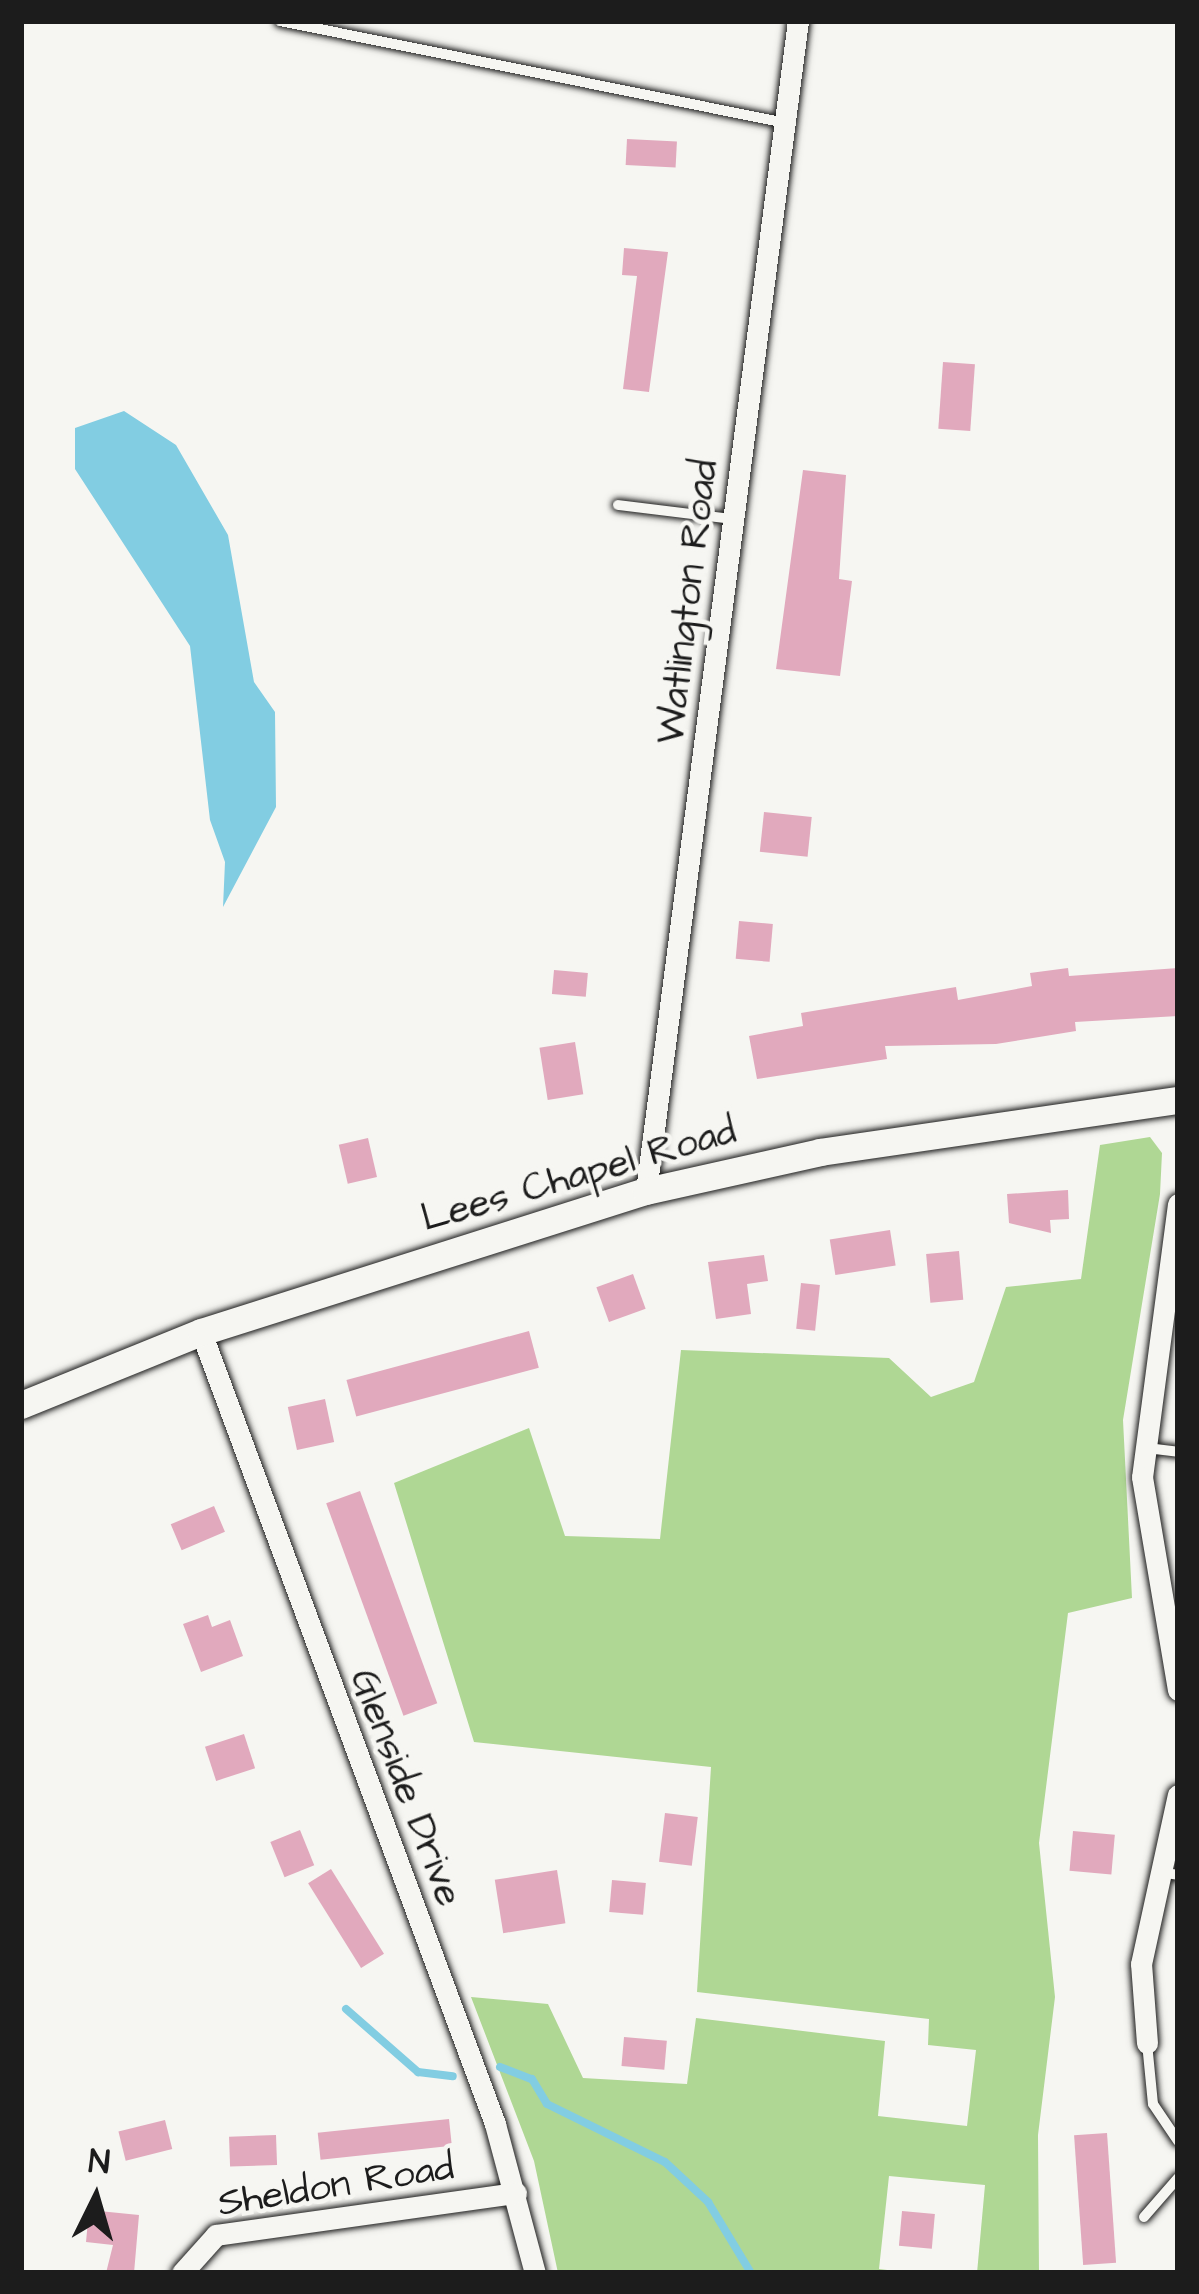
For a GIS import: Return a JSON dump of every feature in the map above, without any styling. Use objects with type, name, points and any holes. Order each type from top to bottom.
[{"type":"main road","name":"Lees Chapel Road","points":[[21,1405],[201,1332],[646,1191],[843,1148],[1177,1108]]},
{"type":"street","name":"Watlington Road","points":[[646,1191],[798,21]]},
{"type":"street","points":[[1178,1204],[1144,1447],[1151,1566],[1178,1690]]},
{"type":"street","name":"Glenside Drive","points":[[201,1332],[516,2192],[535,2273]]},
{"type":"street","points":[[1148,2043],[1142,1964],[1172,1874],[1178,1795]]},
{"type":"street","name":"Sheldon Road","points":[[182,2273],[215,2236],[516,2192]]},
{"type":"lane","points":[[280,21],[785,123]]},
{"type":"lane","points":[[619,505],[735,519]]},
{"type":"lane","points":[[1144,1447],[1178,1452]]},
{"type":"lane","points":[[1148,2043],[1153,2104],[1178,2141]]},
{"type":"lane","points":[[1144,2217],[1178,2178]]},
{"type":"green space","points":[[1150,1137],[1162,1153],[1160,1194],[1123,1420],[1132,1598],[1068,1613],[1039,1843],[1055,1997],[1038,2135],[1039,2273],[977,2273],[985,2185],[889,2176],[879,2269],[912,2273],[558,2273],[534,2161],[471,1997],[548,2004],[583,2078],[687,2084],[696,2018],[885,2041],[878,2116],[967,2126],[976,2050],[928,2045],[929,2019],[697,1992],[711,1767],[474,1742],[394,1483],[529,1428],[565,1536],[660,1539],[681,1350],[889,1358],[931,1397],[974,1382],[1006,1287],[1081,1279],[1100,1145]]},
{"type":"water","points":[[124,411],[176,445],[228,535],[254,682],[275,712],[276,807],[223,907],[225,862],[210,820],[190,646],[75,469],[75,428]]},
{"type":"building","points":[[627,139],[677,142],[676,168],[626,165]]},
{"type":"building","points":[[624,248],[668,252],[649,392],[623,389],[637,276],[622,275]]},
{"type":"building","points":[[943,362],[975,364],[970,431],[938,429]]},
{"type":"building","points":[[803,470],[846,475],[839,579],[852,581],[840,676],[776,669]]},
{"type":"building","points":[[764,812],[812,817],[808,857],[760,852]]},
{"type":"building","points":[[739,921],[773,924],[770,962],[736,959]]},
{"type":"building","points":[[1068,968],[1069,976],[1178,968],[1178,1016],[1075,1022],[1076,1031],[996,1044],[885,1046],[887,1059],[757,1079],[749,1036],[803,1026],[801,1013],[956,987],[958,1000],[1032,986],[1030,973]]},
{"type":"building","points":[[554,970],[588,973],[586,997],[552,994]]},
{"type":"building","points":[[575,1042],[583,1094],[548,1100],[539,1048]]},
{"type":"building","points":[[368,1138],[377,1177],[348,1184],[339,1145]]},
{"type":"building","points":[[1068,1190],[1069,1219],[1050,1220],[1051,1233],[1009,1223],[1007,1194]]},
{"type":"building","points":[[890,1230],[896,1266],[835,1275],[830,1240]]},
{"type":"building","points":[[959,1251],[963,1300],[930,1303],[926,1254]]},
{"type":"building","points":[[764,1255],[768,1281],[747,1284],[751,1314],[716,1319],[708,1262]]},
{"type":"building","points":[[633,1274],[646,1309],[609,1322],[596,1287]]},
{"type":"building","points":[[801,1283],[820,1285],[815,1331],[796,1329]]},
{"type":"building","points":[[529,1331],[539,1368],[356,1417],[346,1380]]},
{"type":"building","points":[[325,1399],[334,1442],[297,1450],[288,1407]]},
{"type":"building","points":[[360,1491],[437,1703],[403,1716],[326,1503]]},
{"type":"building","points":[[214,1506],[225,1532],[182,1550],[171,1524]]},
{"type":"building","points":[[208,1615],[212,1627],[230,1620],[243,1656],[201,1672],[183,1624]]},
{"type":"building","points":[[244,1734],[255,1768],[216,1781],[205,1747]]},
{"type":"building","points":[[665,1813],[698,1817],[692,1866],[659,1862]]},
{"type":"building","points":[[300,1830],[314,1865],[285,1877],[270,1842]]},
{"type":"building","points":[[1073,1831],[1115,1835],[1111,1875],[1070,1871]]},
{"type":"building","points":[[331,1869],[384,1954],[361,1968],[308,1883]]},
{"type":"building","points":[[557,1870],[565,1923],[503,1933],[495,1880]]},
{"type":"building","points":[[612,1880],[646,1883],[643,1915],[609,1912]]},
{"type":"building","points":[[624,2037],[667,2041],[664,2070],[621,2066]]},
{"type":"building","points":[[449,2119],[452,2146],[321,2160],[318,2133]]},
{"type":"building","points":[[165,2120],[172,2149],[126,2161],[118,2132]]},
{"type":"building","points":[[1107,2133],[1116,2263],[1083,2265],[1074,2135]]},
{"type":"building","points":[[276,2135],[277,2165],[230,2167],[229,2137]]},
{"type":"building","points":[[89,2210],[139,2215],[134,2273],[106,2273],[113,2245],[86,2242]]},
{"type":"building","points":[[902,2211],[935,2214],[932,2249],[899,2246]]},
{"type":"waterway","points":[[346,2009],[418,2072],[453,2076]]},
{"type":"waterway","points":[[500,2067],[532,2079],[547,2104],[665,2162],[708,2202],[751,2273]]}]
